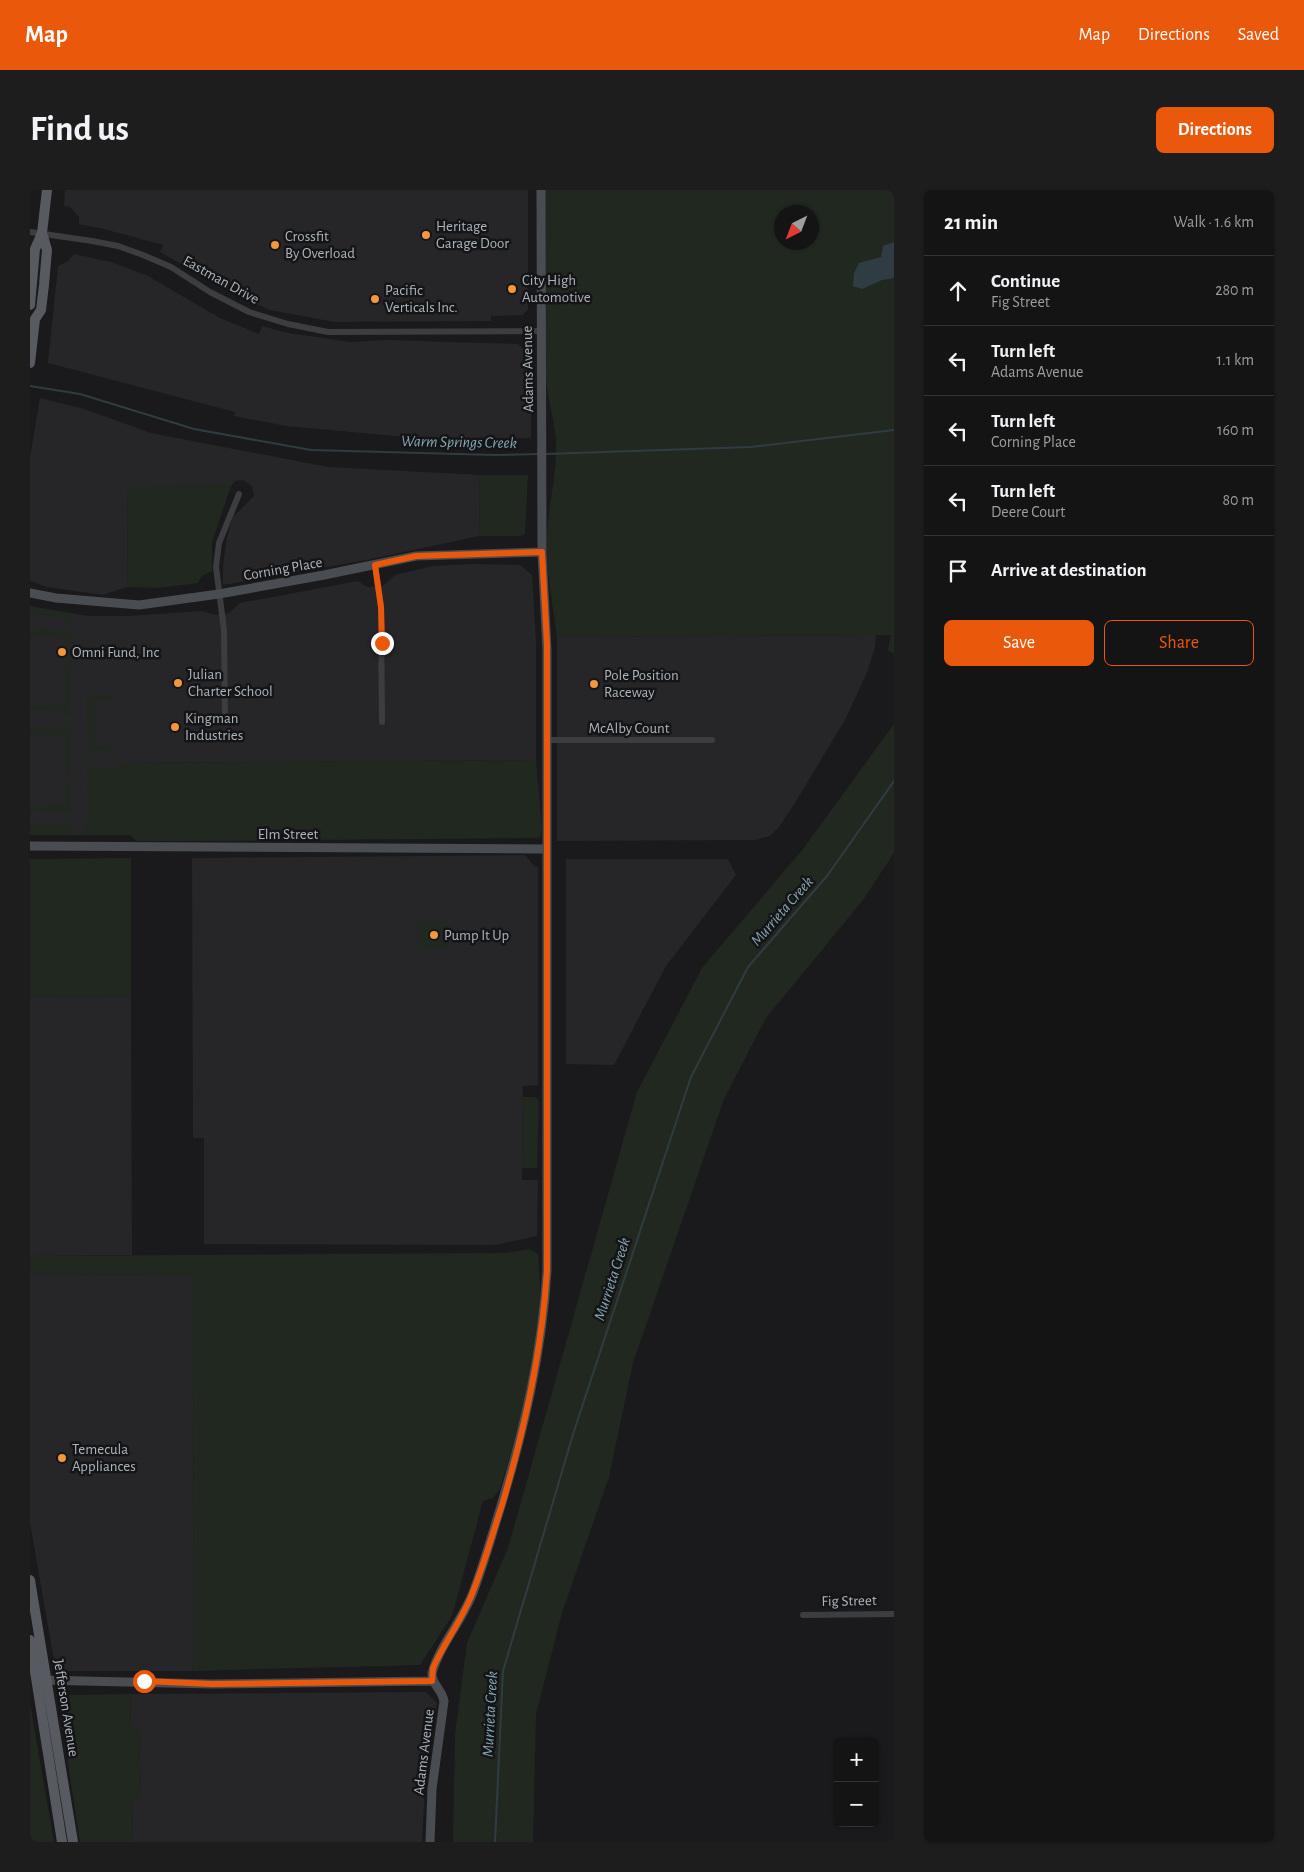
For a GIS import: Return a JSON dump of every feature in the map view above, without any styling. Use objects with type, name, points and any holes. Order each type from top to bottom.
[{"type":"main road","points":[[30,304],[35,249],[42,233],[47,190]]},
{"type":"main road","points":[[30,363],[32,315],[41,310],[47,250],[42,233]]},
{"type":"main road","name":"Jefferson Avenue","points":[[30,1580],[38,1680],[62,1842]]},
{"type":"main road","name":"Jefferson Avenue","points":[[30,1640],[73,1842]]},
{"type":"street","name":"Adams Avenue","points":[[430,1842],[432,1789],[444,1701],[441,1691],[432,1681],[433,1668],[468,1603],[481,1571],[519,1443],[540,1344],[547,1271],[547,644],[542,552],[543,443],[540,190]]},
{"type":"street","name":"Eastman Drive","points":[[30,232],[118,246],[171,267],[210,292],[249,312],[288,324],[328,332],[541,331]]},
{"type":"street","points":[[225,721],[224,630],[216,567],[219,543],[239,494]]},
{"type":"street","name":"Corning Place","points":[[30,593],[56,598],[139,605],[219,594],[416,556],[542,552]]},
{"type":"street","points":[[375,565],[381,607],[382,722]]},
{"type":"street","name":"McAlby Count","points":[[546,740],[712,740]]},
{"type":"street","name":"Elm Street","points":[[30,846],[546,849]]},
{"type":"street","name":"Fig Street","points":[[804,1615],[894,1614]]},
{"type":"street","points":[[38,1680],[212,1684],[432,1681]]},
{"type":"shaded area","points":[[65,190],[528,190],[528,309],[523,315],[491,316],[491,321],[334,322],[270,310],[238,296],[160,252],[163,245],[79,224],[79,217],[70,207],[64,206]]},
{"type":"shaded area","points":[[545,190],[894,190],[894,654],[888,650],[891,635],[557,637],[547,553],[547,529],[556,457],[555,429],[546,381]]},
{"type":"shaded area","points":[[894,242],[894,278],[882,280],[862,289],[853,286],[854,273],[859,263],[881,257],[883,246]]},
{"type":"shaded area","points":[[74,254],[111,262],[146,275],[220,318],[259,334],[262,326],[288,333],[351,342],[385,340],[518,344],[531,356],[531,438],[406,437],[286,426],[234,416],[235,412],[48,363],[58,266],[68,261]]},
{"type":"shaded area","points":[[40,398],[84,409],[151,433],[328,467],[480,475],[479,536],[367,560],[223,585],[223,566],[227,537],[233,517],[254,496],[252,486],[243,480],[235,481],[231,486],[128,486],[127,587],[102,595],[47,587],[30,581],[30,457]]},
{"type":"shaded area","points":[[480,475],[528,475],[525,534],[520,536],[479,536]]},
{"type":"shaded area","points":[[128,486],[231,486],[212,542],[212,571],[202,576],[198,583],[158,588],[127,587]]},
{"type":"shaded area","points":[[474,564],[520,565],[532,575],[536,641],[536,760],[129,763],[130,835],[30,835],[30,606],[88,616],[129,616],[202,611],[215,615],[229,613],[240,603],[358,581],[367,587],[384,585],[395,575],[433,566]]},
{"type":"shaded area","points":[[30,606],[71,614],[70,623],[66,623],[66,619],[30,612]]},
{"type":"shaded area","points":[[38,628],[74,633],[73,636],[69,637],[69,652],[73,655],[66,655],[66,638],[57,638],[57,635],[30,637],[30,631],[37,632]]},
{"type":"shaded area","points":[[876,635],[875,647],[868,670],[846,718],[795,803],[779,827],[770,836],[755,840],[557,841],[557,637]]},
{"type":"shaded area","points":[[67,662],[74,664],[69,666],[69,712],[73,713],[73,715],[65,715],[64,710],[30,710],[30,707],[66,704],[65,665]]},
{"type":"shaded area","points":[[90,691],[92,696],[110,696],[111,691],[115,692],[114,700],[93,701],[93,747],[114,747],[114,755],[111,754],[111,750],[92,750],[91,755],[83,754],[88,752],[87,694],[82,692]]},
{"type":"shaded area","points":[[64,723],[74,724],[69,726],[69,773],[73,773],[73,777],[66,776],[66,735],[30,733],[30,728],[64,728]]},
{"type":"shaded area","points":[[894,724],[894,853],[863,900],[766,1018],[724,1099],[633,1363],[609,1477],[562,1613],[536,1714],[533,1842],[453,1842],[455,1734],[467,1643],[508,1548],[637,1092],[702,968],[803,849]]},
{"type":"shaded area","points":[[536,760],[542,828],[540,837],[536,838],[137,841],[130,835],[84,835],[84,822],[88,822],[87,767],[83,766],[84,763],[91,763],[93,768],[119,768],[121,763]]},
{"type":"shaded area","points":[[66,783],[74,784],[69,787],[70,808],[74,808],[74,811],[30,812],[30,803],[31,807],[67,804]]},
{"type":"shaded area","points":[[70,820],[71,835],[30,835],[30,825],[68,826],[68,821]]},
{"type":"shaded area","points":[[525,855],[535,867],[538,867],[538,1085],[523,1086],[522,1180],[538,1180],[537,1236],[495,1245],[204,1244],[204,1138],[193,1138],[192,858]]},
{"type":"shaded area","points":[[131,858],[131,997],[30,996],[30,859]]},
{"type":"shaded area","points":[[566,859],[728,859],[736,875],[666,966],[614,1065],[566,1064]]},
{"type":"shaded area","name":"Pump It Up","points":[[419,922],[448,922],[449,949],[419,949]]},
{"type":"shaded area","points":[[30,996],[131,997],[132,1255],[30,1256]]},
{"type":"shaded area","points":[[523,1097],[536,1097],[539,1101],[537,1168],[522,1168]]},
{"type":"shaded area","points":[[529,1249],[538,1254],[540,1311],[530,1379],[519,1423],[500,1489],[493,1498],[483,1501],[452,1616],[420,1665],[192,1671],[194,1660],[193,1275],[30,1274],[30,1256],[505,1253]]},
{"type":"shaded area","points":[[30,1274],[193,1275],[194,1660],[192,1671],[63,1671],[54,1661],[30,1523]]},
{"type":"shaded area","points":[[426,1692],[437,1703],[426,1765],[422,1842],[133,1842],[132,1798],[141,1797],[139,1730],[131,1729],[130,1694]]},
{"type":"shaded area","points":[[130,1694],[131,1729],[139,1729],[141,1797],[132,1798],[133,1842],[80,1842],[59,1706],[70,1695]]},
{"type":"shaded area","points":[[30,1704],[54,1842],[30,1842]]},
{"type":"waterway","name":"Warm Springs Creek","points":[[30,386],[80,394],[194,429],[311,450],[495,455],[540,454]]},
{"type":"waterway","name":"Warm Springs Creek","points":[[545,454],[751,447],[894,430]]},
{"type":"waterway","name":"Murrieta Creek","points":[[495,1842],[503,1671],[574,1431],[691,1077],[748,967],[827,876],[894,781]]},
{"type":"place","name":"Heritage Garage Door","points":[[426,235]]},
{"type":"place","name":"Crossfit By Overload","points":[[275,245]]},
{"type":"place","name":"City High Automotive","points":[[512,289]]},
{"type":"place","name":"Pacific Verticals Inc.","points":[[375,299]]},
{"type":"place","name":"Omni Fund, Inc","points":[[62,652]]},
{"type":"place","name":"Julian Charter School","points":[[178,683]]},
{"type":"place","name":"Pole Position Raceway","points":[[594,684]]},
{"type":"place","name":"Kingman Industries","points":[[175,727]]},
{"type":"place","name":"Pump It Up","points":[[434,935]]},
{"type":"place","name":"Temecula Appliances","points":[[62,1458]]},
{"type":"route","points":[[144,1681],[212,1684],[432,1681],[433,1668],[472,1596],[481,1571],[528,1409],[536,1374],[544,1314],[547,1271],[547,644],[542,552],[467,552],[416,556],[375,565],[381,607],[382,643]]}]
